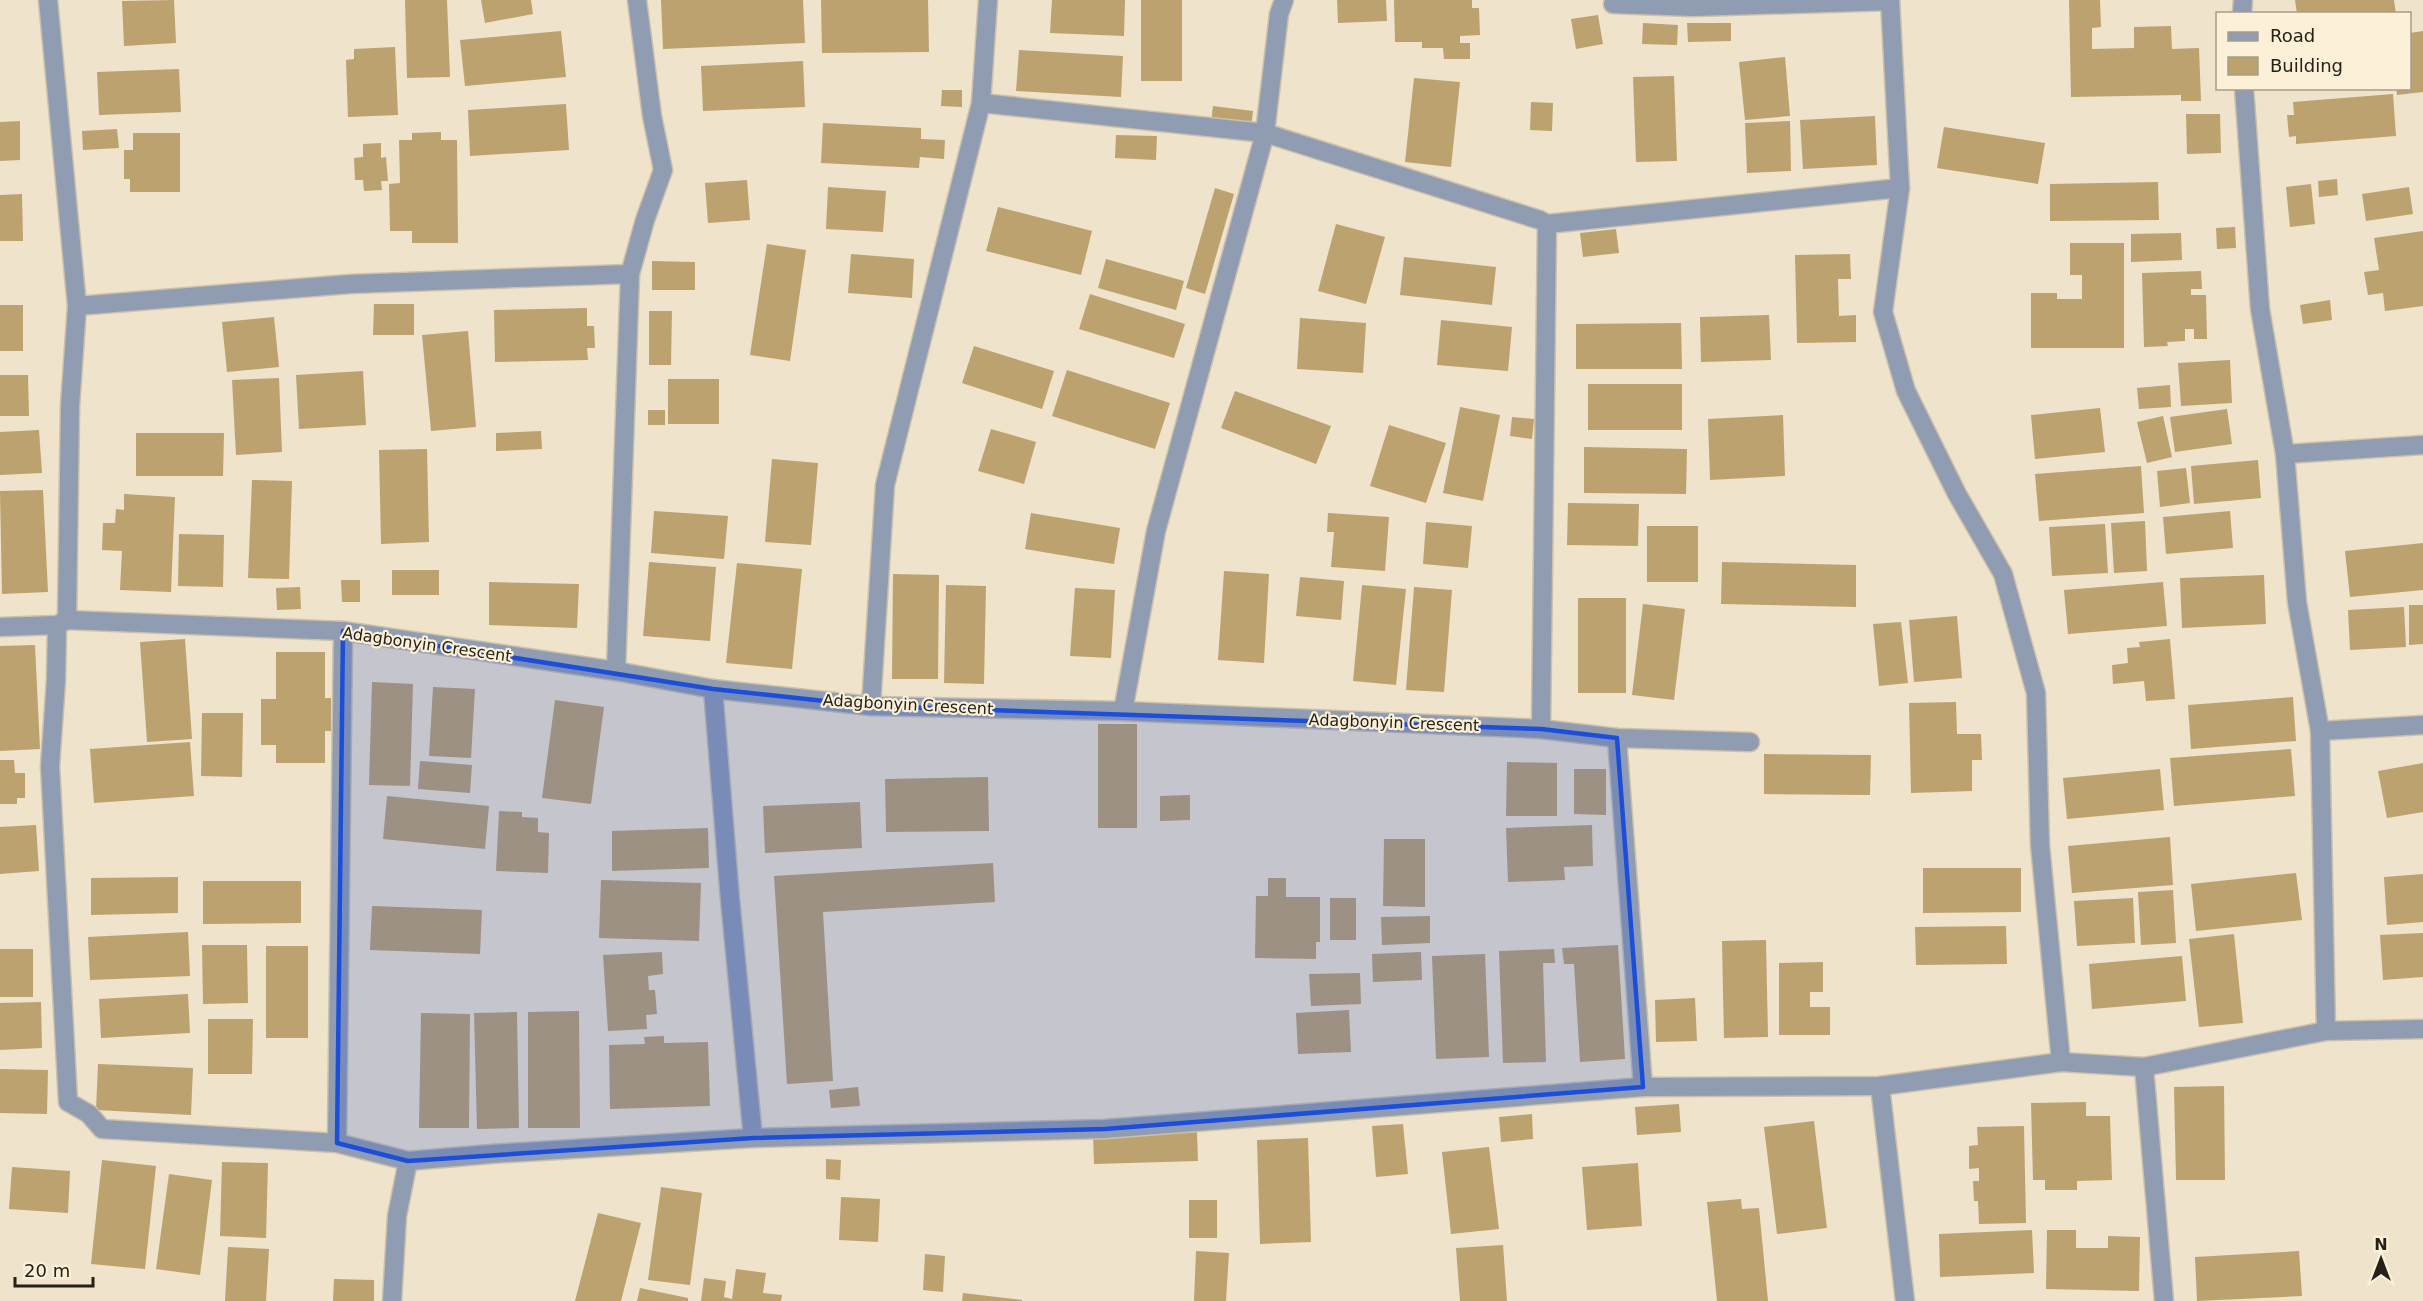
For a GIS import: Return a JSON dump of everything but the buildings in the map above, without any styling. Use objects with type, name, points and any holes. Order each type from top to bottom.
[{"type":"street","points":[[48,0],[77,306],[70,406],[62,623],[50,766],[68,1102],[89,1114],[102,1129],[337,1143],[408,1161],[753,1138],[1105,1129],[1643,1087],[1880,1086],[2061,1062],[2144,1067],[2326,1031],[2423,1029]]},
{"type":"street","points":[[616,671],[630,274],[645,220],[663,170],[652,116],[637,0]]},
{"type":"street","points":[[872,706],[885,485],[981,103],[988,0]]},
{"type":"street","points":[[1123,711],[1156,531],[1265,133],[1280,14],[1284,0]]},
{"type":"street","points":[[1613,4],[1693,7],[1890,0],[1900,188],[1883,312],[1906,391],[1957,494],[2003,574],[2036,693],[2040,845],[2061,1062]]},
{"type":"street","points":[[2244,90],[2260,309],[2285,454],[2297,602],[2320,731],[2326,1031]]},
{"type":"street","points":[[981,103],[1265,133],[1547,224],[1900,188]]},
{"type":"street","points":[[1541,729],[1547,224]]},
{"type":"street","points":[[77,306],[350,284],[630,274]]},
{"type":"street","points":[[2285,454],[2423,445]]},
{"type":"street","name":"Adagbonyin Crescent","points":[[0,627],[62,623],[343,631],[616,671],[713,689],[872,706],[1123,711],[1541,729],[1617,738],[1750,742]]},
{"type":"street","points":[[337,1143],[343,631]]},
{"type":"street","points":[[713,689],[753,1138]]},
{"type":"street","points":[[2320,731],[2423,725]]},
{"type":"street","points":[[1617,738],[1643,1087]]},
{"type":"street","points":[[2144,1067],[2164,1301]]},
{"type":"street","points":[[1880,1086],[1905,1301]]},
{"type":"street","points":[[392,1301],[397,1216],[408,1161]]},
{"type":"highlighted area","points":[[343,631],[713,689],[871,706],[1541,729],[1617,738],[1643,1087],[1105,1129],[753,1138],[408,1161],[337,1143]]}]
